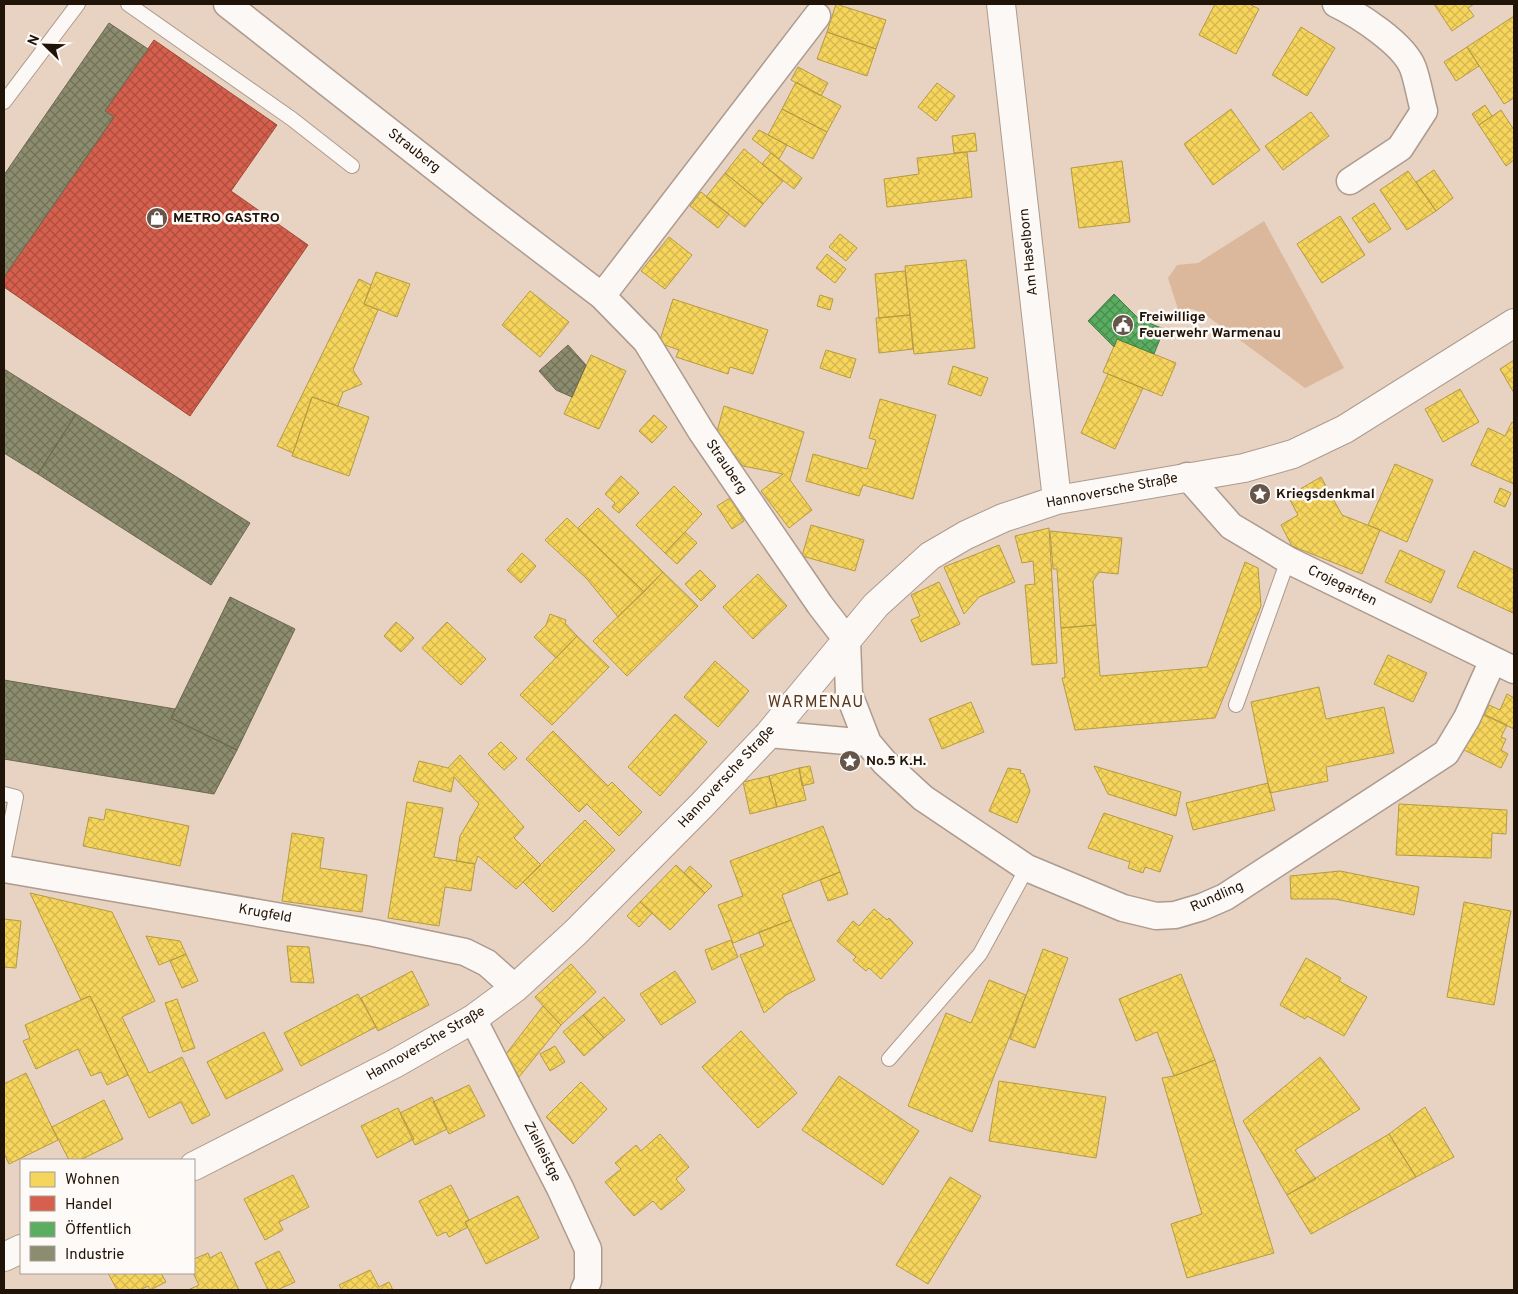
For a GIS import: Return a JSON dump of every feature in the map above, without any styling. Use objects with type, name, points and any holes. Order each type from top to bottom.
[{"type":"street","name":"Strauberg","points":[[227,4],[476,200],[602,296],[646,341],[707,439],[820,605],[847,640]]},
{"type":"street","name":"Am Haselborn","points":[[1001,4],[1057,500]]},
{"type":"street","points":[[1336,4],[1356,14],[1387,36],[1412,66],[1424,110],[1400,148],[1350,181]]},
{"type":"street","points":[[602,296],[817,16]]},
{"type":"street","name":"Hannoversche Straße","points":[[195,1165],[394,1064],[474,1019],[515,988],[576,933],[769,734],[876,605],[930,556],[966,535],[1003,518],[1057,500],[1187,476],[1244,468],[1293,454],[1345,429],[1514,323]]},
{"type":"street","name":"Crojegarten","points":[[1187,476],[1231,526],[1288,560],[1504,665]]},
{"type":"street","name":"Rundling","points":[[847,640],[849,694],[868,743],[885,763],[923,798],[1027,868],[1096,898],[1123,908],[1156,916],[1175,915],[1202,907],[1225,897],[1446,753],[1467,718],[1504,665]]},
{"type":"street","points":[[769,734],[868,743]]},
{"type":"street","name":"Krugfeld","points":[[4,869],[374,932],[465,952],[487,963],[515,988]]},
{"type":"street","name":"Zielleistge","points":[[474,1019],[560,1188],[588,1249],[588,1281],[584,1290]]},
{"type":"street","points":[[4,1257],[20,1249]]},
{"type":"lane","points":[[4,102],[78,4]]},
{"type":"lane","points":[[128,4],[292,119],[352,166]]},
{"type":"lane","points":[[1236,705],[1288,560]]},
{"type":"lane","points":[[4,794],[16,797],[4,858]]},
{"type":"lane","points":[[888,1059],[980,954],[1027,868]]},
{"type":"shaded area","points":[[1264,221],[1344,368],[1305,388],[1203,313],[1192,309],[1179,312],[1168,278],[1177,265],[1198,263]]},
{"type":"building: Wohnen","points":[[836,4],[886,20],[876,49],[827,32]]},
{"type":"building: Wohnen","points":[[1215,4],[1249,4],[1259,9],[1236,54],[1199,35]]},
{"type":"building: Wohnen","points":[[1434,4],[1474,4],[1468,8],[1474,16],[1452,31]]},
{"type":"building: Wohnen","points":[[1514,16],[1514,98],[1504,104],[1467,47]]},
{"type":"building: Wohnen","points":[[1301,27],[1335,48],[1307,96],[1272,75]]},
{"type":"building: Wohnen","points":[[827,32],[876,49],[867,76],[817,59]]},
{"type":"building: Wohnen","points":[[1467,47],[1479,66],[1456,81],[1444,62]]},
{"type":"building: Wohnen","points":[[798,67],[828,83],[821,96],[791,80]]},
{"type":"building: Wohnen","points":[[796,82],[841,106],[827,132],[782,109]]},
{"type":"building: Wohnen","points":[[937,83],[955,96],[936,121],[918,107]]},
{"type":"building: Wohnen","points":[[1485,105],[1492,116],[1479,125],[1472,114]]},
{"type":"building: Wohnen","points":[[782,109],[827,132],[813,159],[768,135]]},
{"type":"building: Wohnen","points":[[1231,109],[1260,150],[1213,185],[1184,144]]},
{"type":"building: Wohnen","points":[[1501,110],[1514,130],[1514,160],[1506,166],[1479,125]]},
{"type":"building: Wohnen","points":[[1311,112],[1329,136],[1283,170],[1265,146]]},
{"type":"building: Wohnen","points":[[759,130],[787,145],[779,159],[752,139]]},
{"type":"building: Wohnen","points":[[975,133],[977,151],[954,153],[952,136]]},
{"type":"building: Wohnen","points":[[744,149],[783,181],[763,204],[725,173]]},
{"type":"building: Wohnen","points":[[967,152],[972,197],[887,207],[884,179],[919,174],[917,158]]},
{"type":"building: Wohnen","points":[[771,153],[802,178],[794,189],[762,164]]},
{"type":"building: Wohnen","points":[[1122,161],[1130,222],[1079,228],[1071,168]]},
{"type":"building: Wohnen","points":[[1434,170],[1453,198],[1436,211],[1416,182]]},
{"type":"building: Wohnen","points":[[1408,171],[1436,211],[1407,230],[1380,190]]},
{"type":"building: Wohnen","points":[[725,173],[763,204],[745,227],[706,197]]},
{"type":"building: Wohnen","points":[[701,192],[729,214],[718,228],[690,206]]},
{"type":"building: Wohnen","points":[[1374,203],[1391,229],[1369,243],[1352,218]]},
{"type":"building: Wohnen","points":[[1340,216],[1365,255],[1322,283],[1297,244]]},
{"type":"building: Wohnen","points":[[840,234],[857,248],[846,261],[829,247]]},
{"type":"building: Wohnen","points":[[669,237],[692,255],[665,289],[641,271]]},
{"type":"building: Wohnen","points":[[827,254],[846,269],[835,283],[816,268]]},
{"type":"building: Wohnen","points":[[966,260],[975,348],[914,354],[905,266]]},
{"type":"building: Wohnen","points":[[905,271],[910,315],[879,318],[875,274]]},
{"type":"building: Wohnen","points":[[376,272],[410,284],[397,317],[364,304]]},
{"type":"building: Wohnen","points":[[359,279],[371,285],[364,304],[378,310],[353,370],[362,384],[343,392],[338,406],[312,397],[293,453],[277,446]]},
{"type":"building: Wohnen","points":[[530,291],[569,322],[540,357],[502,325]]},
{"type":"building: Wohnen","points":[[820,295],[833,299],[830,310],[817,306]]},
{"type":"building: Wohnen","points":[[673,299],[768,330],[753,374],[730,367],[728,374],[676,357],[679,350],[659,343]]},
{"type":"building: Wohnen","points":[[910,315],[913,349],[879,353],[876,318]]},
{"type":"building: Wohnen","points":[[1117,339],[1176,363],[1162,396],[1103,372]]},
{"type":"building: Wohnen","points":[[826,350],[856,359],[850,378],[820,368]]},
{"type":"building: Wohnen","points":[[591,355],[626,371],[599,429],[564,414]]},
{"type":"building: Wohnen","points":[[1514,360],[1514,393],[1500,369]]},
{"type":"building: Wohnen","points":[[953,366],[988,378],[981,396],[948,384]]},
{"type":"building: Wohnen","points":[[1108,374],[1143,388],[1115,449],[1081,433]]},
{"type":"building: Wohnen","points":[[1460,389],[1479,422],[1443,442],[1425,409]]},
{"type":"building: Wohnen","points":[[312,397],[369,417],[349,476],[292,456]]},
{"type":"building: Wohnen","points":[[880,399],[936,415],[913,499],[863,485],[859,496],[806,481],[813,454],[867,469],[876,440],[869,438]]},
{"type":"building: Wohnen","points":[[724,406],[804,432],[790,480],[812,510],[789,528],[761,491],[783,474],[743,466],[716,435]]},
{"type":"building: Wohnen","points":[[654,415],[667,427],[652,443],[639,431]]},
{"type":"building: Wohnen","points":[[1512,422],[1514,423],[1514,484],[1471,465],[1488,428],[1505,436]]},
{"type":"building: Wohnen","points":[[1395,464],[1433,480],[1407,542],[1368,525]]},
{"type":"building: Wohnen","points":[[621,476],[639,493],[619,513],[612,507],[615,503],[605,494]]},
{"type":"building: Wohnen","points":[[1321,477],[1342,515],[1380,530],[1362,574],[1292,546],[1281,525],[1298,515],[1288,496]]},
{"type":"building: Wohnen","points":[[674,486],[702,514],[665,553],[636,525]]},
{"type":"building: Wohnen","points":[[1500,488],[1511,493],[1505,507],[1494,502]]},
{"type":"building: Wohnen","points":[[730,498],[744,521],[732,529],[717,506]]},
{"type":"building: Wohnen","points":[[598,508],[663,572],[644,592],[578,528]]},
{"type":"building: Wohnen","points":[[567,518],[644,592],[618,617],[587,579],[545,540]]},
{"type":"building: Wohnen","points":[[811,525],[864,540],[855,571],[802,556]]},
{"type":"building: Wohnen","points":[[1049,528],[1057,663],[1032,665],[1025,585],[1035,584],[1033,561],[1022,563],[1015,536]]},
{"type":"building: Wohnen","points":[[1050,531],[1122,538],[1118,574],[1099,572],[1093,581],[1096,625],[1061,628],[1057,569],[1053,569]]},
{"type":"building: Wohnen","points":[[685,532],[697,543],[677,564],[665,553]]},
{"type":"building: Wohnen","points":[[999,545],[1015,582],[979,597],[964,614],[944,567]]},
{"type":"building: Wohnen","points":[[1400,550],[1445,571],[1431,603],[1385,582]]},
{"type":"building: Wohnen","points":[[1474,551],[1514,570],[1513,613],[1457,587]]},
{"type":"building: Wohnen","points":[[522,553],[536,566],[521,583],[507,570]]},
{"type":"building: Wohnen","points":[[1245,562],[1258,568],[1261,606],[1215,718],[1075,730],[1062,678],[1065,678],[1061,628],[1096,625],[1100,676],[1207,667]]},
{"type":"building: Wohnen","points":[[700,570],[716,586],[701,601],[685,584]]},
{"type":"building: Wohnen","points":[[663,572],[698,606],[627,676],[593,641]]},
{"type":"building: Wohnen","points":[[758,574],[787,606],[753,639],[723,607]]},
{"type":"building: Wohnen","points":[[939,582],[960,624],[921,642],[911,620],[920,616],[911,595]]},
{"type":"building: Wohnen","points":[[550,614],[566,620],[565,623],[577,636],[556,658],[534,637],[546,625]]},
{"type":"building: Wohnen","points":[[396,622],[414,638],[401,652],[384,636]]},
{"type":"building: Wohnen","points":[[447,622],[486,659],[461,685],[422,648]]},
{"type":"building: Wohnen","points":[[577,636],[609,667],[552,725],[520,695]]},
{"type":"building: Wohnen","points":[[1388,655],[1427,673],[1413,702],[1374,684]]},
{"type":"building: Wohnen","points":[[715,661],[749,691],[718,727],[684,697]]},
{"type":"building: Wohnen","points":[[1319,687],[1326,719],[1384,707],[1394,753],[1326,767],[1328,781],[1270,793],[1251,702]]},
{"type":"building: Wohnen","points":[[1507,694],[1514,698],[1514,729],[1484,715],[1489,705],[1500,710]]},
{"type":"building: Wohnen","points":[[971,702],[984,732],[942,749],[929,719]]},
{"type":"building: Wohnen","points":[[1477,711],[1507,725],[1501,737],[1506,739],[1501,750],[1508,754],[1501,768],[1460,748]]},
{"type":"building: Wohnen","points":[[675,714],[707,742],[660,796],[628,767]]},
{"type":"building: Wohnen","points":[[553,731],[608,786],[612,782],[642,812],[619,836],[587,804],[579,812],[526,759]]},
{"type":"building: Wohnen","points":[[501,742],[517,758],[504,770],[488,754]]},
{"type":"building: Wohnen","points":[[460,755],[524,827],[514,838],[541,865],[516,889],[478,856],[475,864],[456,861],[460,836],[479,804],[454,777],[451,792],[413,781],[419,761],[448,768]]},
{"type":"building: Wohnen","points":[[810,766],[814,783],[802,786],[799,768]]},
{"type":"building: Wohnen","points":[[1094,766],[1181,792],[1176,816],[1108,794]]},
{"type":"building: Wohnen","points":[[799,768],[806,800],[777,807],[769,776]]},
{"type":"building: Wohnen","points":[[1008,768],[1021,770],[1020,773],[1024,774],[1030,791],[1017,823],[989,811]]},
{"type":"building: Wohnen","points":[[769,776],[777,807],[750,814],[743,782]]},
{"type":"building: Wohnen","points":[[1268,783],[1275,810],[1193,830],[1186,803]]},
{"type":"building: Wohnen","points":[[407,802],[443,808],[434,857],[475,864],[471,891],[445,887],[439,926],[388,918]]},
{"type":"building: Wohnen","points":[[1399,804],[1507,810],[1506,834],[1492,833],[1491,858],[1396,855]]},
{"type":"building: Wohnen","points":[[106,809],[189,826],[180,866],[83,846],[89,817],[104,820]]},
{"type":"building: Wohnen","points":[[1104,813],[1173,836],[1160,872],[1145,867],[1143,873],[1128,868],[1130,862],[1088,848]]},
{"type":"building: Wohnen","points":[[585,820],[615,850],[553,912],[523,882]]},
{"type":"building: Wohnen","points":[[823,826],[840,872],[782,895],[791,920],[733,943],[718,905],[743,896],[730,861]]},
{"type":"building: Wohnen","points":[[292,833],[324,838],[320,868],[367,875],[362,912],[282,901]]},
{"type":"building: Wohnen","points":[[676,865],[705,893],[670,930],[640,902]]},
{"type":"building: Wohnen","points":[[690,866],[712,886],[705,893],[684,873]]},
{"type":"building: Wohnen","points":[[1340,871],[1419,887],[1414,915],[1335,899],[1291,899],[1290,876]]},
{"type":"building: Wohnen","points":[[840,872],[848,894],[828,901],[820,880]]},
{"type":"building: Wohnen","points":[[30,893],[112,912],[155,1001],[122,1017],[149,1073],[182,1057],[210,1115],[192,1124],[181,1102],[149,1118],[90,996],[81,1000]]},
{"type":"building: Wohnen","points":[[640,902],[652,913],[639,927],[627,916]]},
{"type":"building: Wohnen","points":[[1464,902],[1511,911],[1494,1005],[1447,997]]},
{"type":"building: Wohnen","points":[[874,909],[887,920],[889,918],[913,943],[881,979],[869,968],[866,971],[853,960],[856,957],[837,941],[853,921],[859,926]]},
{"type":"building: Wohnen","points":[[4,919],[21,921],[16,968],[4,967]]},
{"type":"building: Wohnen","points":[[791,920],[815,980],[786,995],[764,1013],[740,955],[764,946],[759,932]]},
{"type":"building: Wohnen","points":[[146,936],[180,941],[186,954],[159,965]]},
{"type":"building: Wohnen","points":[[731,940],[738,957],[712,970],[705,950]]},
{"type":"building: Wohnen","points":[[287,946],[309,947],[314,983],[291,982]]},
{"type":"building: Wohnen","points":[[1043,949],[1068,958],[1035,1048],[1010,1039]]},
{"type":"building: Wohnen","points":[[186,954],[198,981],[182,988],[170,961]]},
{"type":"building: Wohnen","points":[[1306,958],[1341,978],[1339,981],[1367,997],[1344,1036],[1307,1016],[1305,1019],[1280,1005]]},
{"type":"building: Wohnen","points":[[571,964],[596,992],[561,1025],[535,997]]},
{"type":"building: Wohnen","points":[[412,971],[429,1005],[378,1031],[361,998]]},
{"type":"building: Wohnen","points":[[675,971],[696,1002],[661,1025],[640,994]]},
{"type":"building: Wohnen","points":[[1181,974],[1215,1060],[1174,1076],[1157,1032],[1136,1041],[1119,999]]},
{"type":"building: Wohnen","points":[[989,980],[1026,995],[972,1132],[908,1106],[946,1013],[971,1023]]},
{"type":"building: Wohnen","points":[[358,994],[376,1027],[301,1066],[284,1033]]},
{"type":"building: Wohnen","points":[[90,996],[128,1075],[107,1085],[101,1072],[91,1076],[78,1049],[36,1069],[23,1041],[30,1038],[25,1025]]},
{"type":"building: Wohnen","points":[[604,997],[625,1020],[604,1038],[583,1015]]},
{"type":"building: Wohnen","points":[[177,999],[195,1048],[183,1052],[165,1003]]},
{"type":"building: Wohnen","points":[[543,1006],[561,1025],[519,1077],[506,1054]]},
{"type":"building: Wohnen","points":[[583,1015],[604,1038],[584,1056],[563,1032]]},
{"type":"building: Wohnen","points":[[741,1031],[797,1093],[758,1128],[702,1067]]},
{"type":"building: Wohnen","points":[[264,1032],[283,1070],[226,1099],[207,1062]]},
{"type":"building: Wohnen","points":[[555,1046],[565,1062],[550,1071],[540,1054]]},
{"type":"building: Wohnen","points":[[1320,1057],[1360,1109],[1295,1150],[1316,1179],[1287,1195],[1243,1121]]},
{"type":"building: Wohnen","points":[[1215,1060],[1274,1253],[1187,1278],[1171,1224],[1202,1214],[1162,1078],[1174,1076]]},
{"type":"building: Wohnen","points":[[26,1073],[58,1140],[9,1164],[4,1153],[4,1084]]},
{"type":"building: Wohnen","points":[[839,1076],[919,1131],[883,1185],[802,1130]]},
{"type":"building: Wohnen","points":[[999,1081],[1106,1097],[1096,1158],[989,1141]]},
{"type":"building: Wohnen","points":[[581,1082],[607,1109],[573,1144],[546,1117]]},
{"type":"building: Wohnen","points":[[469,1085],[485,1116],[449,1134],[433,1102]]},
{"type":"building: Wohnen","points":[[432,1097],[447,1129],[415,1145],[400,1113]]},
{"type":"building: Wohnen","points":[[104,1100],[123,1139],[82,1159],[68,1159],[52,1127]]},
{"type":"building: Wohnen","points":[[1425,1107],[1454,1157],[1416,1177],[1389,1134]]},
{"type":"building: Wohnen","points":[[398,1108],[414,1139],[377,1158],[361,1126]]},
{"type":"building: Wohnen","points":[[660,1134],[689,1167],[676,1179],[685,1190],[661,1210],[653,1201],[634,1216],[605,1182],[621,1169],[615,1163],[636,1145],[641,1151]]},
{"type":"building: Wohnen","points":[[1389,1134],[1416,1177],[1311,1234],[1287,1195]]},
{"type":"building: Wohnen","points":[[293,1175],[309,1207],[279,1222],[283,1230],[265,1240],[244,1199]]},
{"type":"building: Wohnen","points":[[950,1177],[981,1196],[928,1284],[896,1265]]},
{"type":"building: Wohnen","points":[[451,1185],[469,1220],[465,1222],[468,1227],[449,1237],[446,1232],[437,1236],[419,1201]]},
{"type":"building: Wohnen","points":[[518,1196],[539,1238],[486,1264],[465,1222]]},
{"type":"building: Wohnen","points":[[279,1251],[295,1282],[277,1290],[268,1290],[255,1263]]},
{"type":"building: Wohnen","points":[[221,1252],[239,1290],[188,1290],[199,1285],[194,1274],[195,1259],[208,1253],[210,1258]]},
{"type":"building: Wohnen","points":[[370,1270],[379,1287],[389,1282],[393,1290],[342,1290],[339,1285]]},
{"type":"building: Wohnen","points":[[109,1274],[162,1274],[166,1282],[150,1290],[148,1286],[140,1290],[117,1290]]},
{"type":"building: Handel","name":"METRO GASTRO","points":[[154,40],[277,125],[231,191],[308,245],[190,416],[4,287],[4,277],[114,117],[105,111]]},
{"type":"building: Öffentlich","name":"Freiwillige Feuerwehr Warmenau","points":[[1114,294],[1139,319],[1164,329],[1154,354],[1117,339],[1114,347],[1088,321]]},
{"type":"building: Industrie","points":[[109,23],[148,49],[105,111],[114,117],[4,277],[4,175]]},
{"type":"building: Industrie","points":[[568,345],[586,365],[572,397],[556,390],[539,371]]},
{"type":"building: Industrie","points":[[4,369],[76,414],[38,474],[4,453]]},
{"type":"building: Industrie","points":[[76,414],[250,523],[211,585],[38,474]]},
{"type":"building: Industrie","points":[[230,597],[295,629],[237,750],[171,718]]},
{"type":"building: Industrie","points":[[4,680],[175,709],[171,718],[237,750],[214,794],[4,759]]},
{"type":"place","name":"METRO GASTRO","points":[[157,218]]},
{"type":"place","name":"Freiwillige Feuerwehr Warmenau","points":[[1123,325]]},
{"type":"place","name":"Kriegsdenkmal","points":[[1260,494]]},
{"type":"place","name":"No.5 K.H.","points":[[850,761]]},
{"type":"district","name":"WARMENAU","points":[[816,703]]}]
